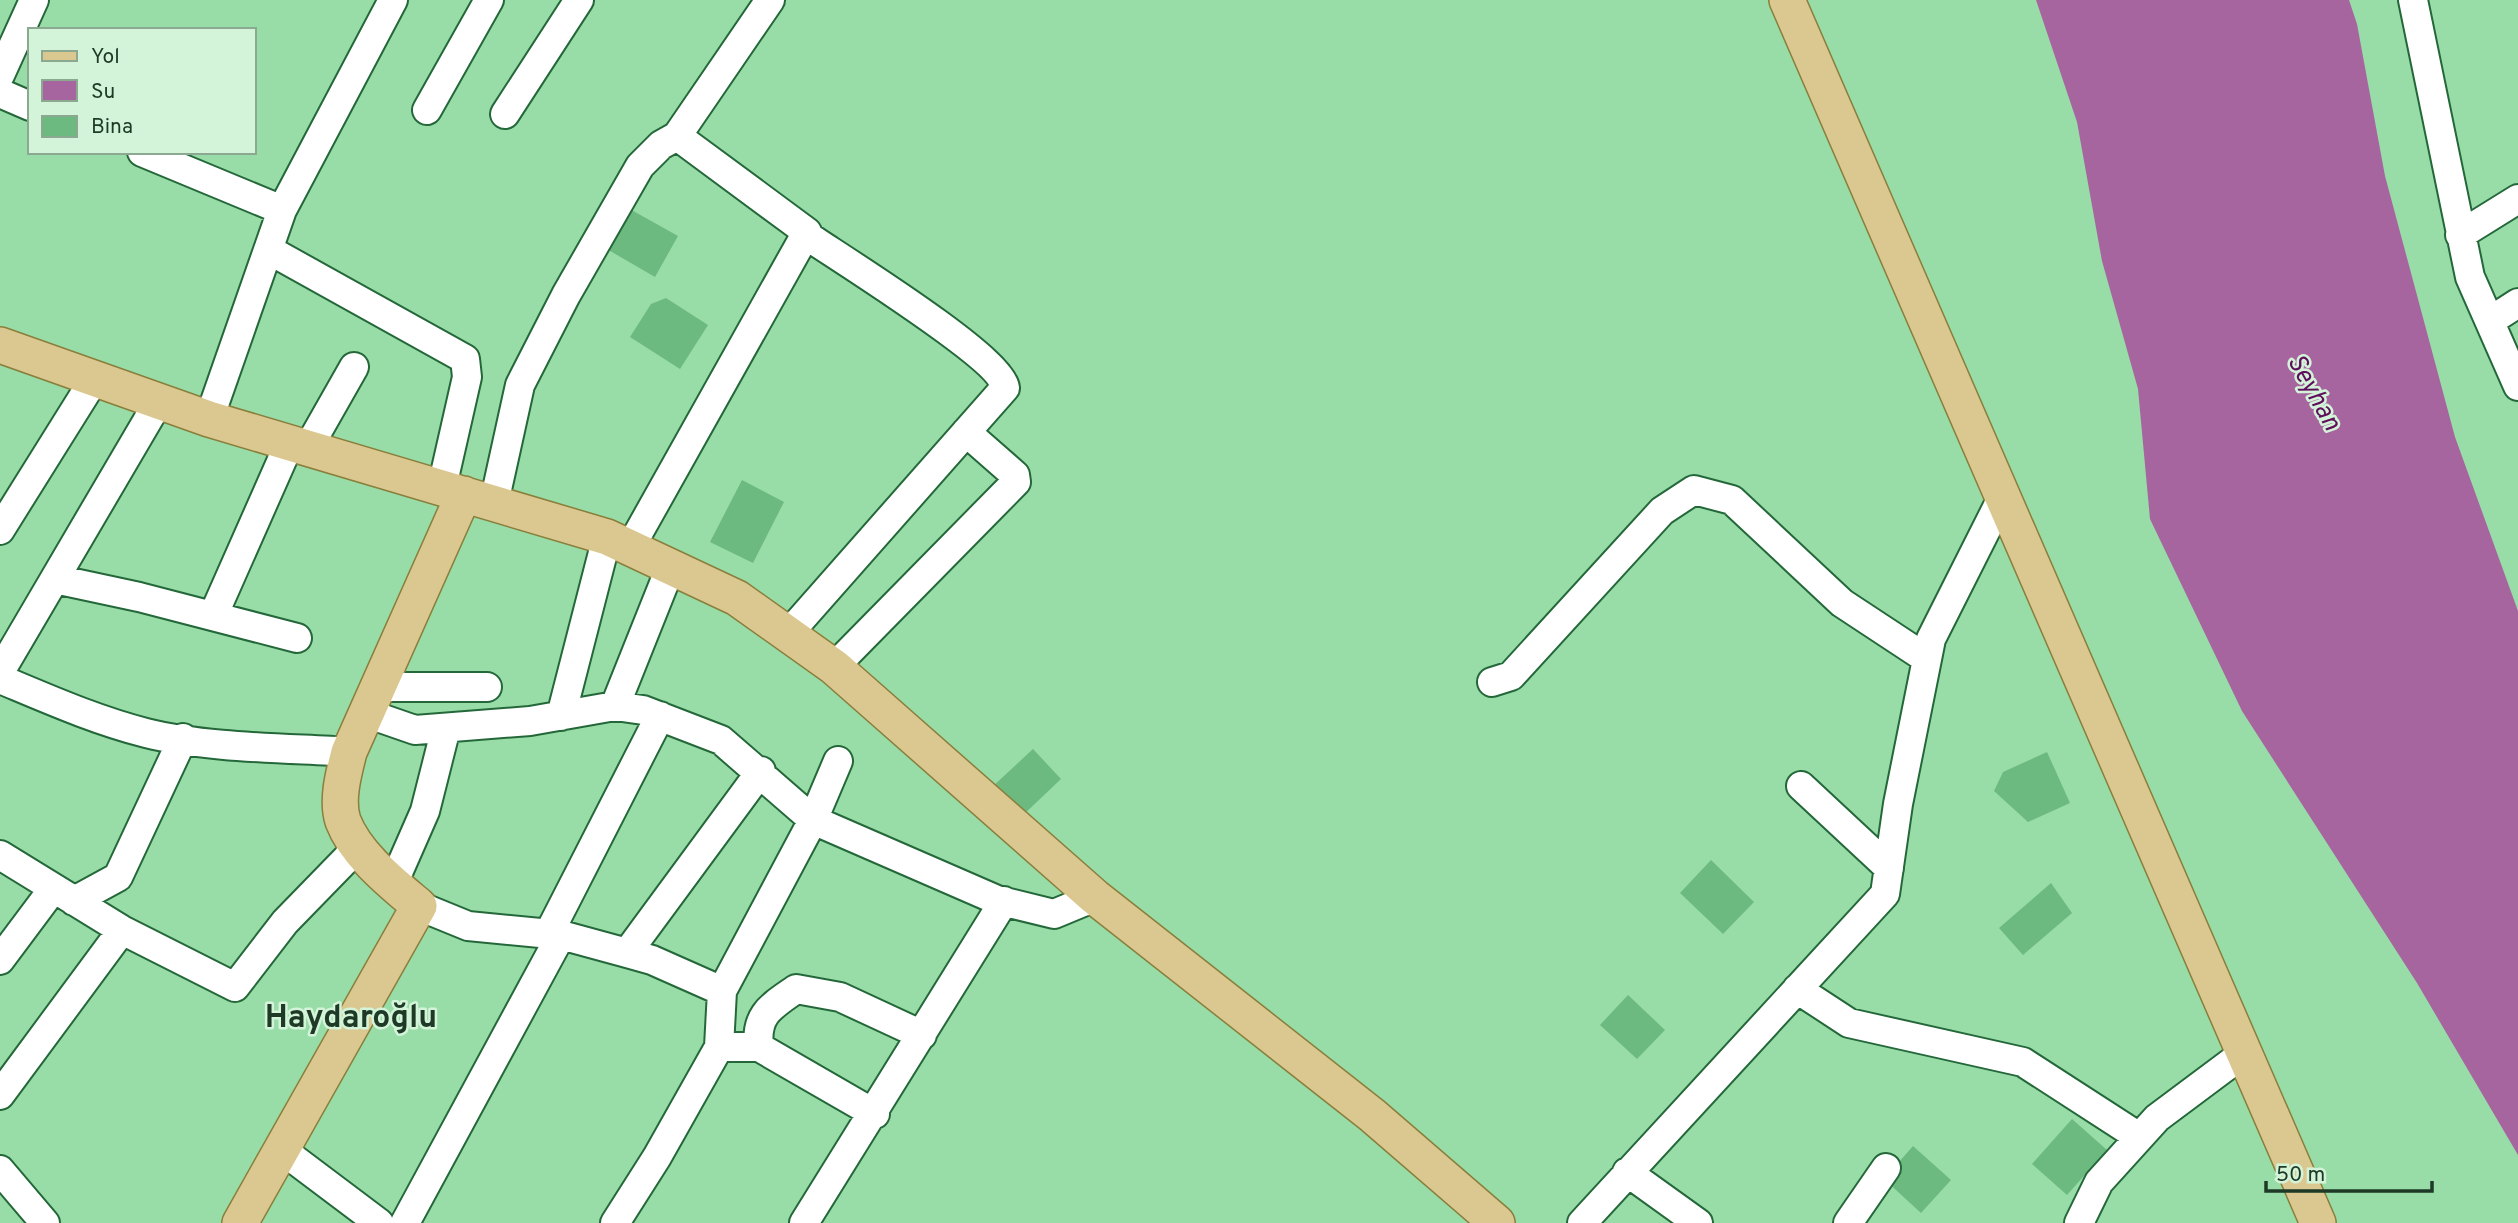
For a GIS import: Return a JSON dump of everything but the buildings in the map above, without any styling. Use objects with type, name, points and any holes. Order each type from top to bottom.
[{"type":"main road","points":[[1787,0],[2318,1223]]},
{"type":"main road","points":[[0,345],[209,419],[619,542],[737,598],[834,667],[1095,897],[1372,1115],[1497,1223]]},
{"type":"main road","points":[[240,1223],[282,1150],[406,895],[374,868],[343,821],[341,780],[349,752],[467,495]]},
{"type":"street","points":[[0,75],[34,0]]},
{"type":"street","points":[[209,419],[282,210],[393,0]]},
{"type":"street","points":[[428,110],[489,0]]},
{"type":"street","points":[[505,114],[579,0]]},
{"type":"street","points":[[467,495],[560,306],[640,166],[661,145],[677,136],[770,0]]},
{"type":"street","points":[[2414,1],[2470,277],[2518,386]]},
{"type":"street","points":[[0,93],[28,105]]},
{"type":"street","points":[[677,136],[807,232],[806,235],[961,341],[1004,379],[1005,388],[788,634]]},
{"type":"street","points":[[147,154],[282,210]]},
{"type":"street","points":[[2460,235],[2518,199]]},
{"type":"street","points":[[561,716],[619,542],[806,235]]},
{"type":"street","points":[[269,250],[465,359],[467,495]]},
{"type":"street","points":[[2490,321],[2518,303]]},
{"type":"street","points":[[213,616],[299,445],[354,367]]},
{"type":"street","points":[[0,530],[95,378]]},
{"type":"street","points":[[0,672],[159,401]]},
{"type":"street","points":[[834,667],[1016,482],[1015,475],[966,432]]},
{"type":"street","points":[[1492,682],[1511,676],[1662,511],[1694,489],[1732,500],[1843,603],[1927,659]]},
{"type":"street","points":[[1582,1223],[1885,894],[1931,639],[2002,498]]},
{"type":"street","points":[[615,706],[671,566]]},
{"type":"street","points":[[55,579],[297,638]]},
{"type":"street","points":[[0,678],[74,711],[148,733],[349,752]]},
{"type":"street","points":[[372,700],[486,687]]},
{"type":"street","points":[[372,700],[415,730],[561,716],[615,706],[660,716],[721,740],[761,771],[813,820],[1004,901],[1054,914],[1095,897]]},
{"type":"street","points":[[405,1223],[555,934],[660,716]]},
{"type":"street","points":[[446,728],[406,895],[468,926],[555,934],[652,960],[722,991]]},
{"type":"street","points":[[0,960],[64,895],[118,877],[183,738]]},
{"type":"street","points":[[615,1223],[657,1157],[719,1047],[722,991],[813,820],[838,761]]},
{"type":"street","points":[[627,953],[761,771]]},
{"type":"street","points":[[1801,786],[1889,868]]},
{"type":"street","points":[[0,855],[122,930],[235,987],[285,922],[359,846]]},
{"type":"street","points":[[804,1223],[875,1114],[1004,901]]},
{"type":"street","points":[[0,1095],[122,930]]},
{"type":"street","points":[[759,1047],[757,1030],[766,1010],[796,989],[840,997],[922,1035]]},
{"type":"street","points":[[1797,989],[1849,1023],[2023,1062],[2139,1137]]},
{"type":"street","points":[[719,1047],[759,1047],[875,1114]]},
{"type":"street","points":[[2079,1223],[2099,1182],[2139,1137],[2158,1118],[2244,1053]]},
{"type":"street","points":[[282,1150],[379,1223]]},
{"type":"street","points":[[1847,1223],[1886,1168]]},
{"type":"street","points":[[0,1170],[45,1223]]},
{"type":"street","points":[[1627,1172],[1698,1223]]},
{"type":"water","name":"Seyhan","points":[[2036,0],[2349,0],[2357,24],[2385,176],[2455,437],[2518,611],[2518,1155],[2417,983],[2242,711],[2150,519],[2138,389],[2102,261],[2077,122]]},
{"type":"district","name":"Haydaroğlu","points":[[351,1019]]}]
